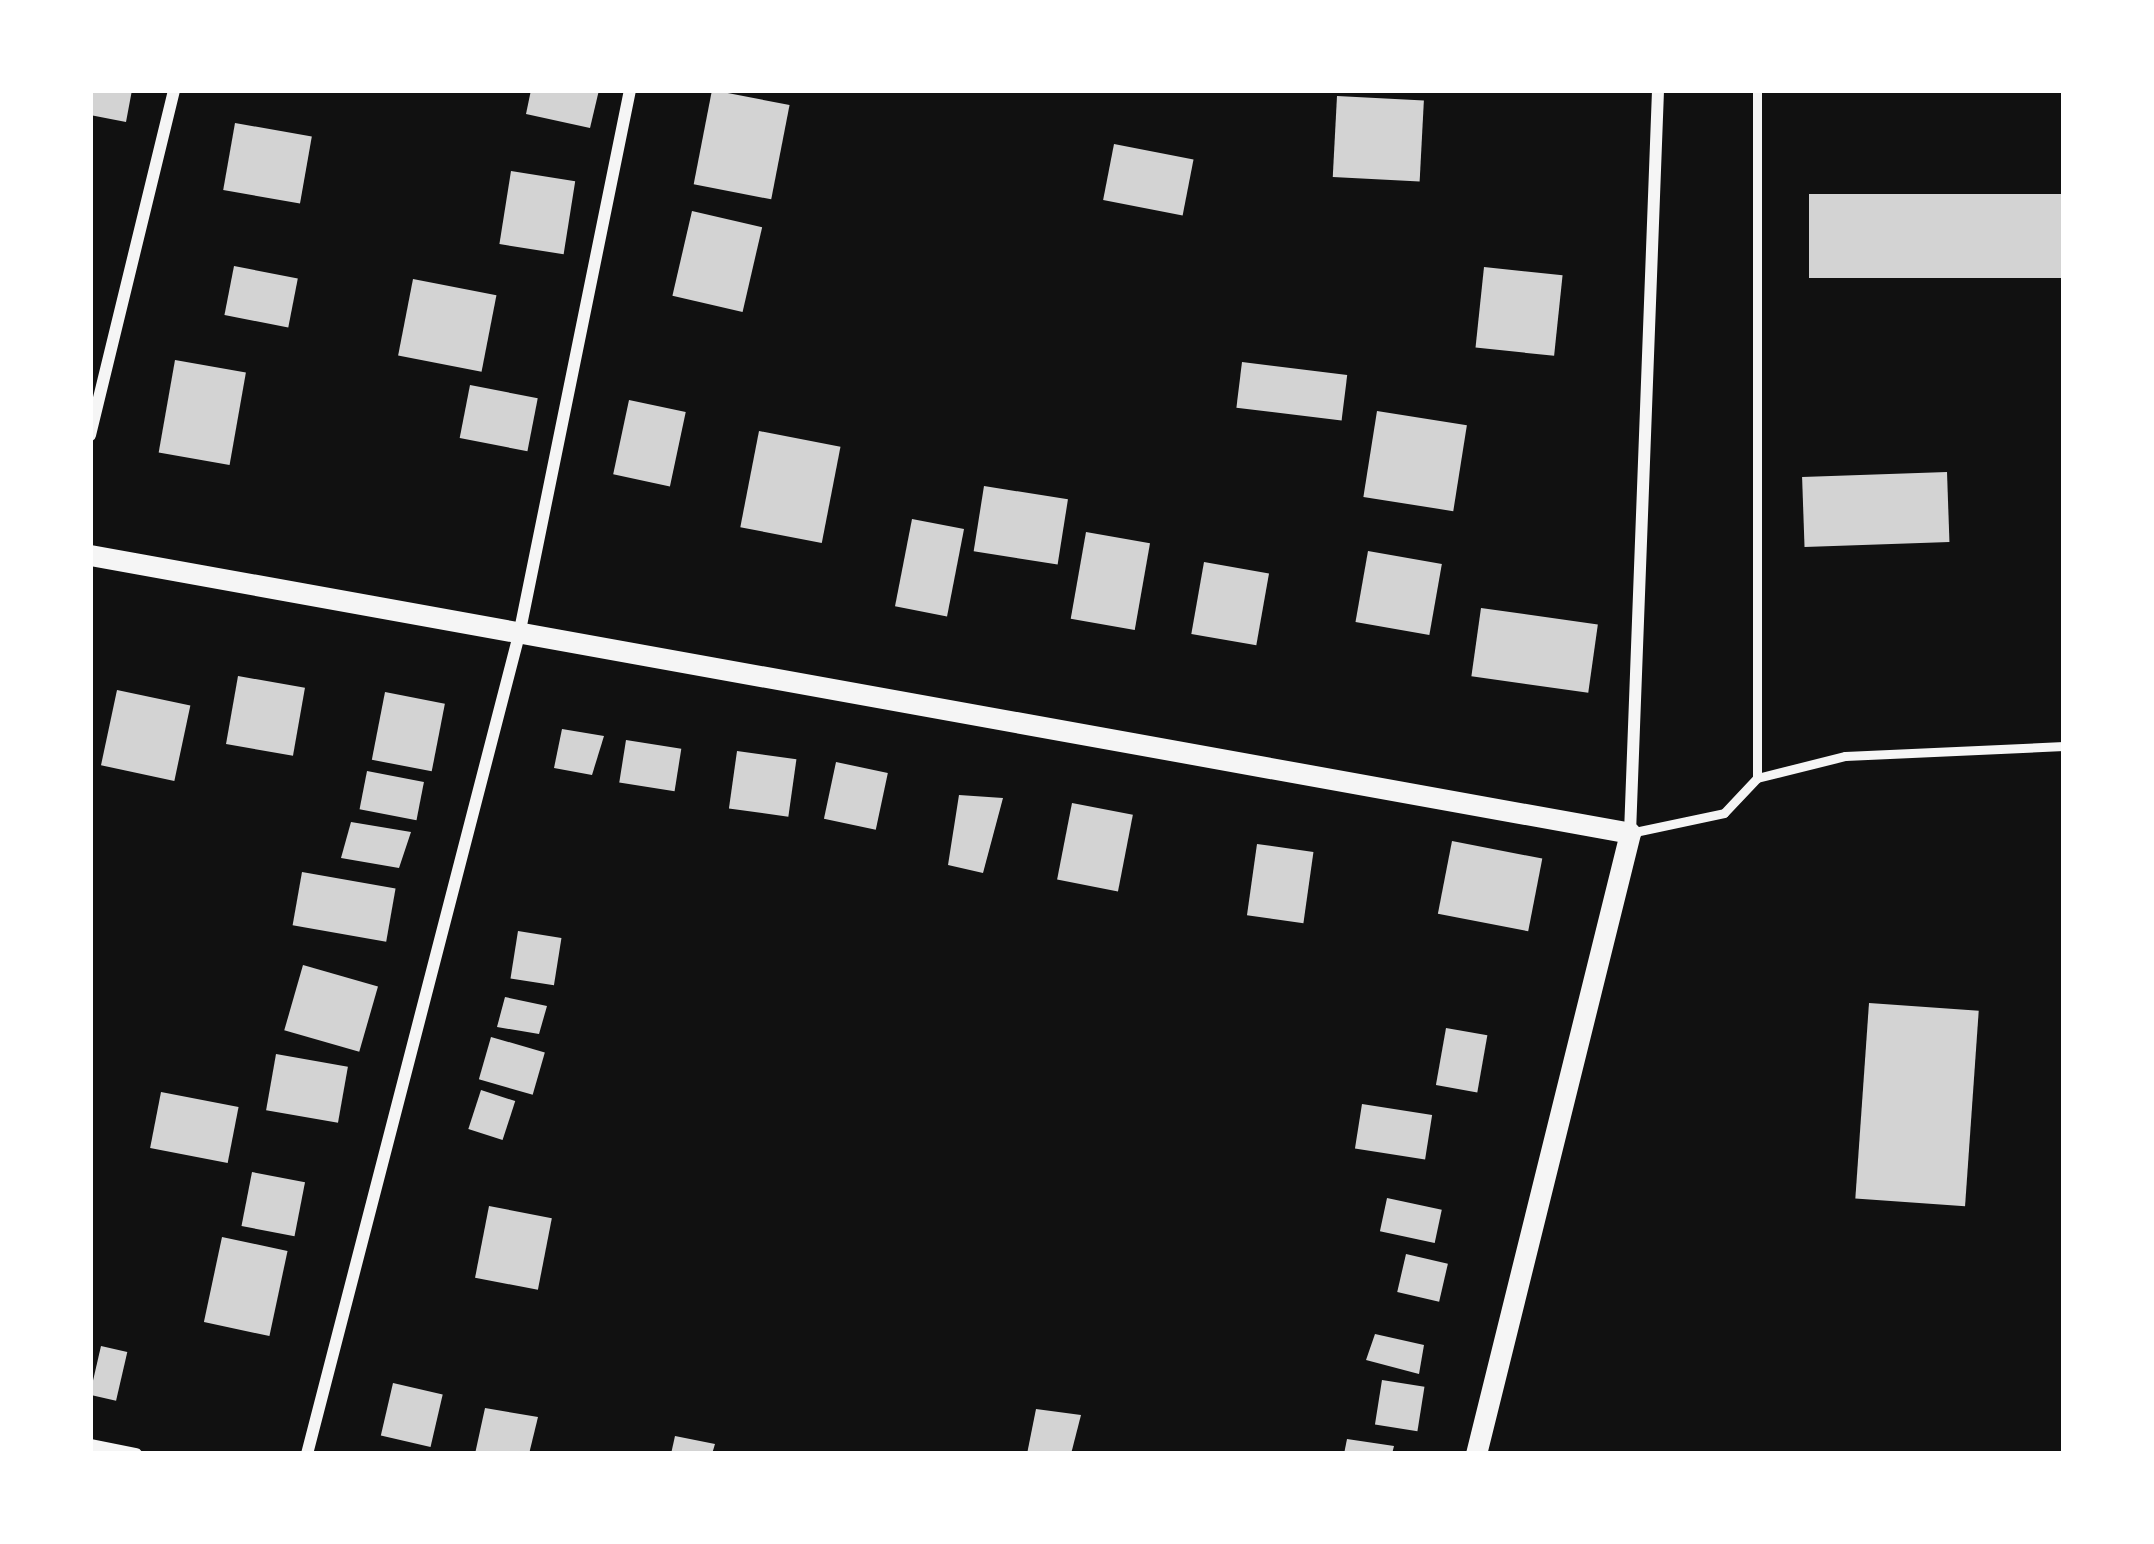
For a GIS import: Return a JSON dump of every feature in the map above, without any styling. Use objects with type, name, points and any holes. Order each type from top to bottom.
[{"type":"street","points":[[90,435],[174,90]]},
{"type":"street","points":[[307,1454],[519,635],[630,90]]},
{"type":"street","points":[[1476,1454],[1630,833],[1658,90]]},
{"type":"street","points":[[90,555],[1630,833]]},
{"type":"street","points":[[90,1445],[136,1454]]},
{"type":"lane","points":[[1757,90],[1757,778]]},
{"type":"lane","points":[[1630,833],[1724,813],[1757,778],[1845,757],[2064,746]]},
{"type":"building","points":[[90,90],[132,90],[126,122],[90,115]]},
{"type":"building","points":[[531,90],[599,90],[590,128],[526,114]]},
{"type":"building","points":[[712,90],[790,105],[771,199],[694,184]]},
{"type":"building","points":[[1337,96],[1424,101],[1420,181],[1333,177]]},
{"type":"building","points":[[235,123],[312,137],[300,204],[223,190]]},
{"type":"building","points":[[1114,144],[1194,159],[1183,215],[1103,200]]},
{"type":"building","points":[[511,171],[575,181],[564,254],[499,244]]},
{"type":"building","points":[[1809,194],[2064,194],[2064,278],[1809,278]]},
{"type":"building","points":[[692,211],[762,227],[743,312],[672,296]]},
{"type":"building","points":[[234,266],[298,278],[288,327],[224,315]]},
{"type":"building","points":[[1484,267],[1563,275],[1554,356],[1476,348]]},
{"type":"building","points":[[413,279],[496,295],[482,372],[398,356]]},
{"type":"building","points":[[175,360],[246,373],[230,465],[159,453]]},
{"type":"building","points":[[1242,362],[1347,375],[1342,421],[1236,408]]},
{"type":"building","points":[[470,385],[538,398],[527,451],[460,438]]},
{"type":"building","points":[[629,400],[686,412],[670,486],[613,474]]},
{"type":"building","points":[[1377,411],[1467,425],[1453,511],[1363,497]]},
{"type":"building","points":[[759,431],[840,447],[822,543],[740,527]]},
{"type":"building","points":[[1947,472],[1949,542],[1805,547],[1802,477]]},
{"type":"building","points":[[984,486],[1068,499],[1058,564],[974,551]]},
{"type":"building","points":[[912,519],[964,529],[947,616],[895,606]]},
{"type":"building","points":[[1086,532],[1150,543],[1135,630],[1071,619]]},
{"type":"building","points":[[1368,551],[1442,564],[1429,635],[1355,622]]},
{"type":"building","points":[[1204,562],[1269,573],[1256,645],[1191,634]]},
{"type":"building","points":[[1481,608],[1598,624],[1588,693],[1471,676]]},
{"type":"building","points":[[238,676],[305,688],[293,756],[226,744]]},
{"type":"building","points":[[117,690],[190,706],[174,781],[101,765]]},
{"type":"building","points":[[385,692],[445,704],[432,771],[372,760]]},
{"type":"building","points":[[562,729],[604,736],[592,775],[554,768]]},
{"type":"building","points":[[626,740],[681,749],[675,791],[619,782]]},
{"type":"building","points":[[737,751],[796,759],[788,817],[729,808]]},
{"type":"building","points":[[836,762],[888,773],[876,830],[824,819]]},
{"type":"building","points":[[367,771],[424,782],[416,820],[360,809]]},
{"type":"building","points":[[959,795],[1003,798],[983,873],[948,865]]},
{"type":"building","points":[[1072,803],[1133,815],[1118,891],[1057,880]]},
{"type":"building","points":[[351,822],[411,832],[399,868],[341,858]]},
{"type":"building","points":[[1452,841],[1542,859],[1528,931],[1438,914]]},
{"type":"building","points":[[1257,844],[1313,852],[1303,923],[1247,915]]},
{"type":"building","points":[[302,872],[396,888],[386,942],[293,925]]},
{"type":"building","points":[[518,931],[561,938],[554,985],[510,978]]},
{"type":"building","points":[[303,965],[378,986],[359,1052],[284,1030]]},
{"type":"building","points":[[505,997],[547,1006],[539,1034],[497,1027]]},
{"type":"building","points":[[1869,1003],[1979,1011],[1965,1206],[1855,1199]]},
{"type":"building","points":[[1446,1028],[1487,1035],[1477,1092],[1436,1085]]},
{"type":"building","points":[[491,1037],[545,1052],[533,1095],[479,1079]]},
{"type":"building","points":[[276,1054],[348,1067],[338,1123],[266,1110]]},
{"type":"building","points":[[481,1090],[515,1101],[503,1140],[468,1129]]},
{"type":"building","points":[[161,1092],[239,1107],[228,1163],[150,1148]]},
{"type":"building","points":[[1362,1104],[1432,1115],[1425,1160],[1355,1148]]},
{"type":"building","points":[[252,1172],[305,1182],[295,1236],[242,1226]]},
{"type":"building","points":[[1387,1198],[1442,1210],[1435,1243],[1380,1231]]},
{"type":"building","points":[[489,1206],[552,1218],[538,1290],[475,1278]]},
{"type":"building","points":[[222,1237],[288,1251],[269,1336],[204,1322]]},
{"type":"building","points":[[1406,1254],[1448,1264],[1439,1302],[1397,1292]]},
{"type":"building","points":[[1375,1334],[1424,1345],[1419,1374],[1366,1360]]},
{"type":"building","points":[[101,1346],[127,1352],[116,1401],[90,1395]]},
{"type":"building","points":[[1382,1380],[1424,1387],[1417,1431],[1375,1424]]},
{"type":"building","points":[[393,1383],[443,1394],[431,1447],[381,1436]]},
{"type":"building","points":[[485,1408],[538,1417],[529,1454],[475,1454]]},
{"type":"building","points":[[1036,1409],[1081,1415],[1071,1454],[1027,1454]]},
{"type":"building","points":[[675,1436],[715,1444],[712,1454],[671,1454]]},
{"type":"building","points":[[1347,1439],[1394,1446],[1392,1454],[1344,1454]]}]
